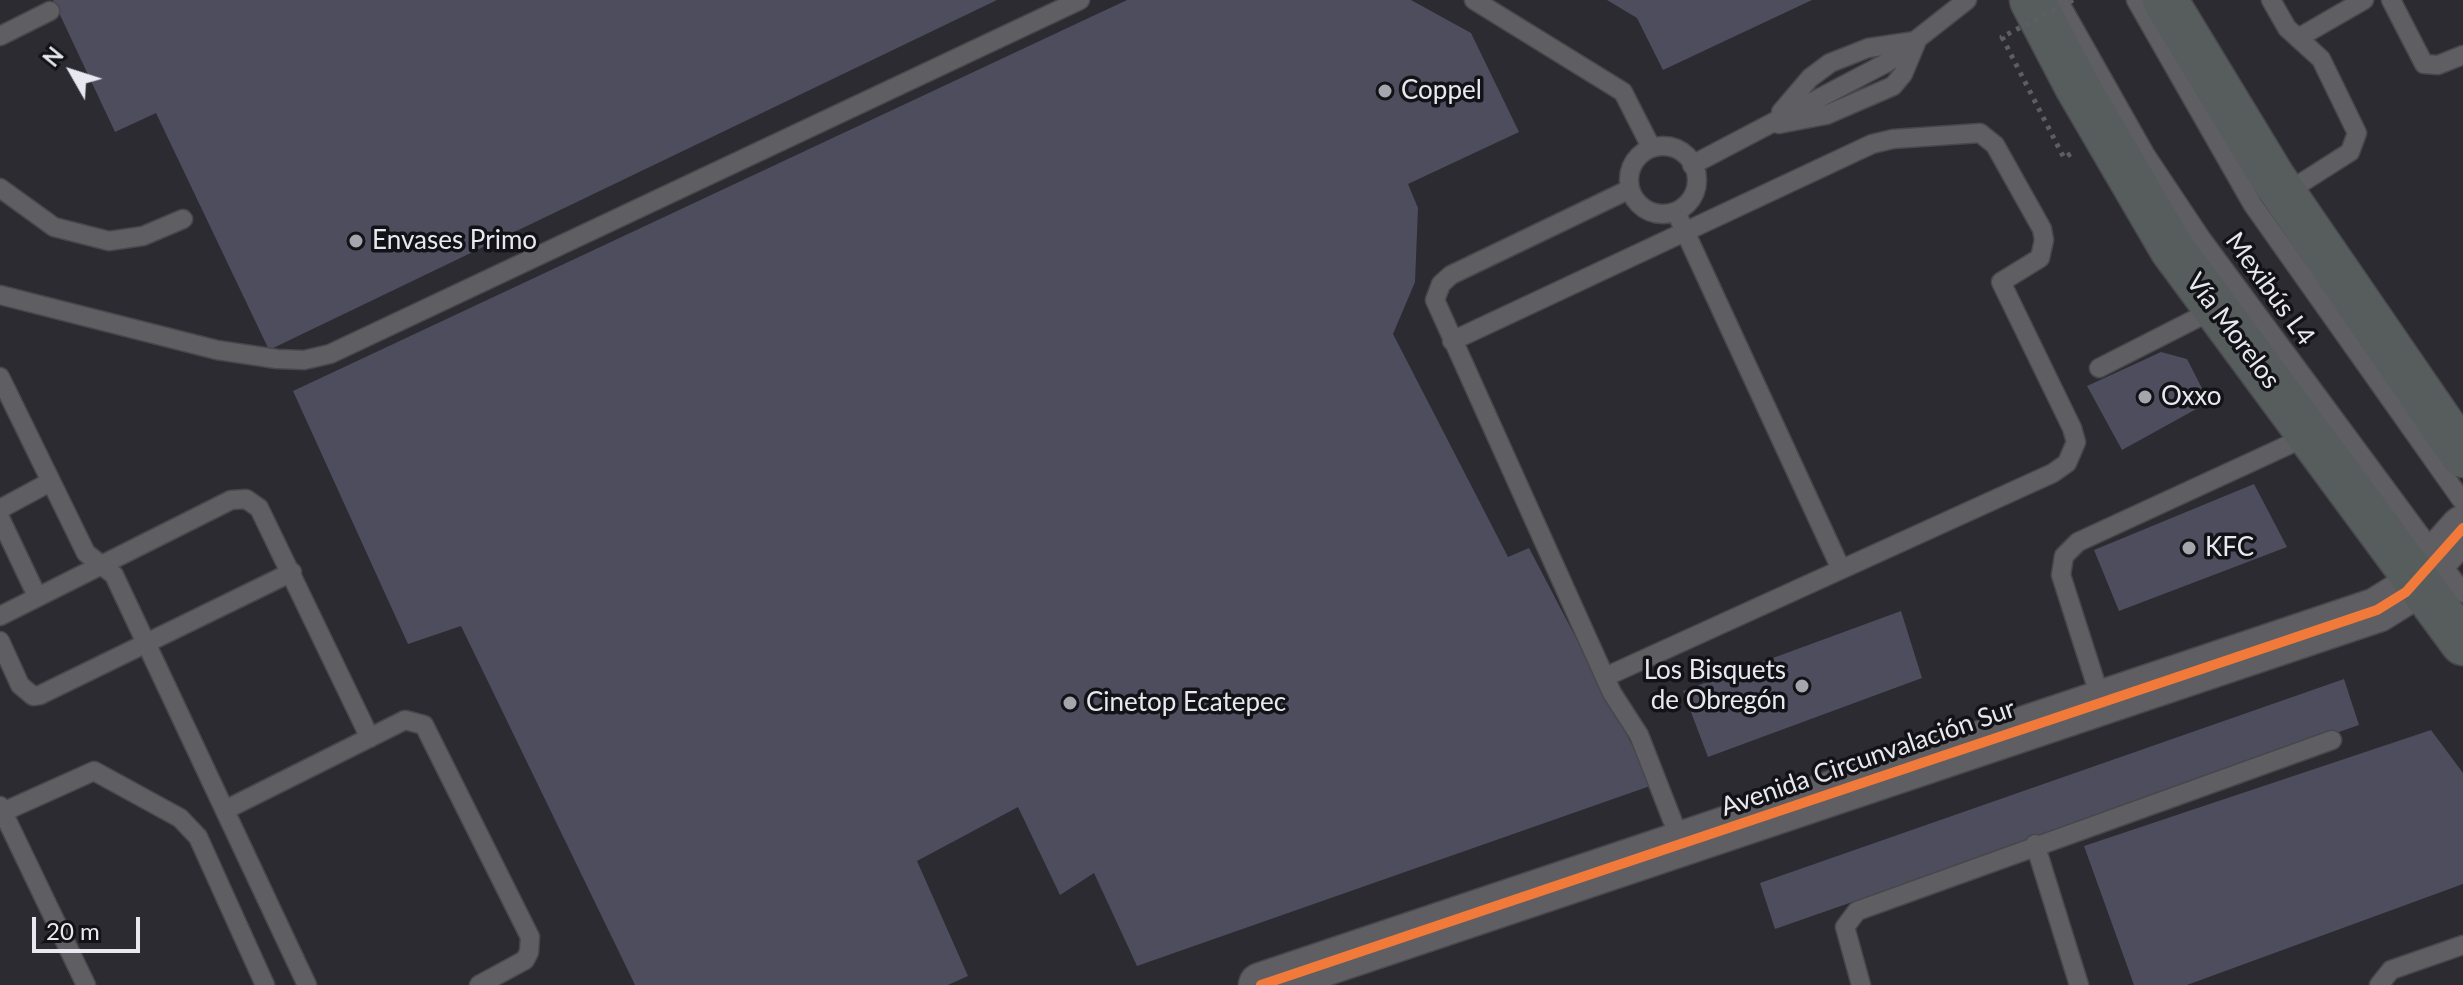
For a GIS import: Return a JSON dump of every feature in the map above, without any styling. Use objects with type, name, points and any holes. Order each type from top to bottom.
[{"type":"main road","name":"Vía Morelos","points":[[2032,0],[2126,172],[2172,249],[2215,309],[2310,435],[2440,554],[2463,643]]},
{"type":"main road","points":[[2165,0],[2284,194],[2463,455]]},
{"type":"street","name":"Avenida Circunvalación Sur","points":[[1261,985],[1682,845],[2101,700],[2377,610],[2440,554]]},
{"type":"lane","points":[[1,296],[217,350],[304,360],[330,354],[1080,0]]},
{"type":"lane","points":[[1474,0],[1623,92],[1651,147]]},
{"type":"lane","points":[[1692,165],[1888,62],[1967,0]]},
{"type":"lane","name":"Mexibús L4","points":[[2058,0],[2138,142],[2201,238],[2315,395],[2440,554],[2463,593]]},
{"type":"lane","name":"Mexibús L4","points":[[2136,0],[2253,205],[2463,502]]},
{"type":"lane","points":[[2271,0],[2287,28],[2321,59],[2331,75],[2356,127],[2357,140],[2350,152],[2331,168],[2284,194]]},
{"type":"lane","points":[[2298,38],[2364,0]]},
{"type":"lane","points":[[2391,0],[2424,64],[2438,65],[2463,55]]},
{"type":"lane","points":[[0,36],[50,11]]},
{"type":"lane","points":[[1452,341],[1882,141],[1971,131],[1980,133],[1995,145],[2042,229],[2044,240],[2040,258],[2001,282],[2072,428],[2076,442],[2074,453],[2053,473],[1605,677]]},
{"type":"lane","points":[[1666,145],[1681,150],[1692,165],[1697,173],[1696,187],[1691,200],[1676,212],[1655,213],[1644,209],[1630,189],[1632,164],[1651,147],[1666,145]]},
{"type":"lane","points":[[0,188],[54,227],[109,241],[143,236],[183,219]]},
{"type":"lane","points":[[1630,189],[1451,275],[1441,284],[1435,300],[1605,677],[1639,735],[1682,845]]},
{"type":"lane","points":[[1676,212],[1841,569]]},
{"type":"lane","points":[[2099,368],[2215,309]]},
{"type":"lane","points":[[0,377],[86,553],[114,575],[307,985]]},
{"type":"lane","points":[[2101,700],[2061,575],[2064,556],[2078,542],[2310,435]]},
{"type":"lane","points":[[0,509],[50,482]]},
{"type":"lane","points":[[0,616],[239,498],[259,508],[370,738]]},
{"type":"lane","points":[[0,518],[37,596]]},
{"type":"lane","points":[[0,641],[20,685],[33,696],[49,693],[292,572]]},
{"type":"lane","points":[[225,810],[405,720],[418,722],[429,731],[530,937],[525,960],[479,985]]},
{"type":"lane","points":[[1861,985],[1845,933],[1852,915],[2035,844],[2332,740]]},
{"type":"lane","points":[[86,985],[1,809],[94,771],[180,818],[198,837],[265,985]]},
{"type":"lane","points":[[2035,844],[2079,985]]},
{"type":"lane","points":[[2379,985],[2391,970],[2463,945]]},
{"type":"path","points":[[2073,0],[2002,37],[2064,158],[2075,151]]},
{"type":"building","name":"Envases Primo","points":[[53,0],[997,0],[269,350],[156,113],[115,132]]},
{"type":"building","points":[[1127,0],[1411,0],[1471,33],[1519,132],[1408,184],[1418,208],[1415,282],[1393,334],[1508,557],[1529,548],[1653,785],[1137,966],[1094,873],[1060,895],[1018,807],[917,861],[968,976],[948,985],[635,985],[461,626],[408,644],[293,391]]},
{"type":"building","points":[[1607,0],[1812,0],[1663,70],[1637,18]]},
{"type":"building","points":[[2161,352],[2187,359],[2209,402],[2122,450],[2087,386]]},
{"type":"building","points":[[2254,484],[2287,547],[2119,611],[2094,550]]},
{"type":"building","points":[[1901,611],[1922,678],[1708,757],[1683,691]]},
{"type":"building","points":[[2344,679],[2359,725],[1775,929],[1760,883]]},
{"type":"building","points":[[2431,730],[2463,773],[2463,884],[2187,985],[2134,985],[2084,846]]},
{"type":"cycle path","points":[[1261,985],[2377,610],[2406,592],[2463,528]]},
{"type":"place","name":"Coppel","points":[[1385,91]]},
{"type":"place","name":"Envases Primo","points":[[356,241]]},
{"type":"place","name":"Oxxo","points":[[2145,397]]},
{"type":"place","name":"KFC","points":[[2189,548]]},
{"type":"place","name":"Los Bisquets de Obregón","points":[[1802,686]]},
{"type":"place","name":"Cinetop Ecatepec","points":[[1070,703]]}]
